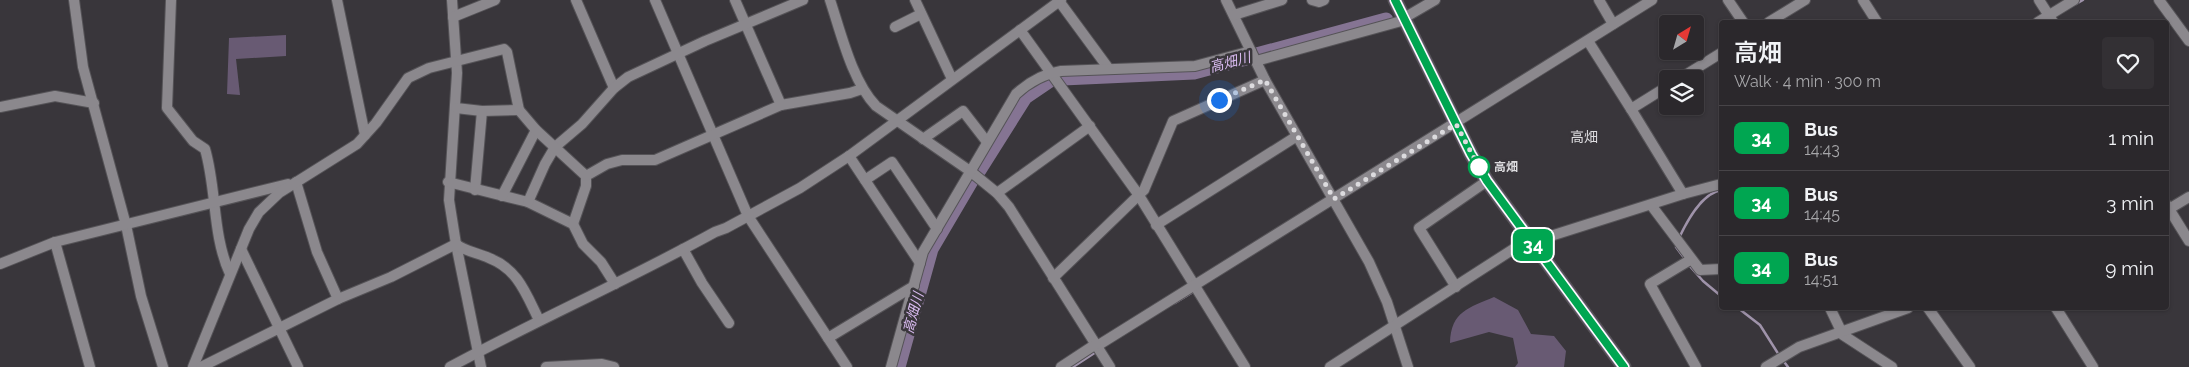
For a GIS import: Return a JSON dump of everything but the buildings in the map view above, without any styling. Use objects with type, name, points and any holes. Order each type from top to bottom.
[{"type":"main road","points":[[1395,0],[1456,124],[1487,181],[1624,367]]},
{"type":"street","points":[[74,0],[83,66],[126,225],[141,296],[163,367]]},
{"type":"street","points":[[171,0],[167,108],[193,141],[205,149],[215,202],[222,256],[230,274]]},
{"type":"street","points":[[337,0],[365,135]]},
{"type":"street","points":[[452,0],[457,62],[456,108],[448,182],[449,200],[481,367]]},
{"type":"street","points":[[454,17],[495,0]]},
{"type":"street","points":[[576,0],[614,88]]},
{"type":"street","points":[[655,0],[748,216],[847,367]]},
{"type":"street","points":[[735,0],[781,106]]},
{"type":"street","points":[[528,202],[555,147],[582,124],[614,88],[640,70],[803,0]]},
{"type":"street","points":[[830,0],[862,89],[876,106],[970,171],[997,193],[1009,207],[1110,367]]},
{"type":"street","points":[[915,0],[952,79]]},
{"type":"street","points":[[450,367],[538,320],[615,284],[800,188],[849,156],[1060,0],[1109,69]]},
{"type":"street","points":[[1226,0],[1265,80],[1369,262],[1395,325],[1408,367]]},
{"type":"street","points":[[1234,15],[1282,0]]},
{"type":"street","points":[[1312,0],[1319,2],[1324,0]]},
{"type":"street","points":[[891,367],[924,252],[1016,94],[1028,83],[1051,73],[1195,66],[1253,56],[1405,19],[1435,0]]},
{"type":"street","points":[[1599,0],[1613,24]]},
{"type":"street","points":[[1061,367],[1098,348],[1652,0]]},
{"type":"street","points":[[1728,0],[1742,20]]},
{"type":"street","points":[[1772,20],[1805,0]]},
{"type":"street","points":[[1863,0],[1876,20]]},
{"type":"street","points":[[2039,0],[2051,19],[2074,0]]},
{"type":"street","points":[[2159,0],[2189,41]]},
{"type":"street","points":[[895,27],[921,14]]},
{"type":"street","points":[[1020,30],[1138,194],[1245,367]]},
{"type":"street","points":[[1588,40],[1683,194]]},
{"type":"street","points":[[193,367],[240,249],[259,212],[279,193],[350,148],[365,135],[408,78],[420,71],[504,49],[507,52],[519,110],[536,130],[586,176],[586,186],[572,224]]},
{"type":"street","points":[[1694,70],[1719,54]]},
{"type":"street","points":[[1053,278],[1144,190],[1173,121],[1265,80]]},
{"type":"street","points":[[586,176],[598,168],[622,160],[655,160],[781,106],[862,89]]},
{"type":"street","points":[[1631,109],[1659,92]]},
{"type":"street","points":[[0,107],[55,96],[94,103]]},
{"type":"street","points":[[456,108],[482,111],[519,110]]},
{"type":"street","points":[[475,190],[482,111]]},
{"type":"street","points":[[923,139],[963,111],[988,142]]},
{"type":"street","points":[[997,193],[1090,126]]},
{"type":"street","points":[[502,196],[536,130]]},
{"type":"street","points":[[1156,225],[1297,136]]},
{"type":"street","points":[[849,156],[920,263]]},
{"type":"street","points":[[864,180],[892,162],[937,229]]},
{"type":"street","points":[[1456,287],[1419,228],[1487,181]]},
{"type":"street","points":[[0,264],[55,242],[296,182]]},
{"type":"street","points":[[296,182],[318,252],[338,299]]},
{"type":"street","points":[[448,182],[528,202],[572,224],[584,244],[601,262],[615,284]]},
{"type":"street","points":[[1330,367],[1529,239],[1538,240],[1719,185]]},
{"type":"street","points":[[2169,207],[2189,197]]},
{"type":"street","points":[[1651,205],[1677,241],[1688,261],[1700,270],[1719,269]]},
{"type":"street","points":[[2169,209],[2189,241]]},
{"type":"street","points":[[55,242],[90,367]]},
{"type":"street","points":[[201,367],[338,299],[391,277],[456,244],[496,260],[507,267],[518,279],[538,320]]},
{"type":"street","points":[[240,249],[298,367]]},
{"type":"street","points":[[683,249],[702,283],[729,323]]},
{"type":"street","points":[[1688,261],[1650,284],[1696,367]]},
{"type":"street","points":[[828,338],[914,286]]},
{"type":"street","points":[[1831,310],[1843,335],[1892,367]]},
{"type":"street","points":[[1766,367],[1799,347],[1902,310]]},
{"type":"street","points":[[1929,310],[1970,367]]},
{"type":"street","points":[[2057,310],[2093,367]]},
{"type":"street","points":[[546,367],[602,364],[614,367]]},
{"type":"shaded area","points":[[286,35],[286,56],[236,59],[240,95],[227,94],[229,38]]},
{"type":"shaded area","points":[[1494,297],[1518,310],[1531,334],[1554,336],[1566,351],[1564,367],[1515,367],[1518,363],[1513,338],[1489,332],[1450,343],[1451,332],[1458,317],[1469,308]]},
{"type":"waterway","points":[[2076,4],[2083,0]]},
{"type":"waterway","name":"高畑川","points":[[1063,78],[1194,72],[1386,20]]},
{"type":"waterway","name":"高畑川","points":[[979,170],[1025,97],[1050,80]]},
{"type":"waterway","name":"高畑川","points":[[898,367],[931,249],[971,181]]},
{"type":"waterway","points":[[1679,238],[1695,209],[1707,197],[1719,191]]},
{"type":"waterway","points":[[1677,243],[1676,247],[1685,259]]},
{"type":"waterway","points":[[1688,264],[1703,281],[1719,294]]},
{"type":"waterway","points":[[1175,303],[1193,292]]},
{"type":"waterway","points":[[1741,310],[1760,325],[1779,355]]},
{"type":"waterway","points":[[1073,367],[1096,352]]},
{"type":"waterway","points":[[1782,359],[1788,367]]},
{"type":"bus line","name":"34","points":[[1395,0],[1471,154],[1487,181],[1624,367]]},
{"type":"place","name":"高畑","points":[[1479,167]]},
{"type":"district","name":"高畑","points":[[1584,137]]},
{"type":"route","points":[[1219,100],[1265,80],[1334,199],[1456,124],[1479,167]]}]
